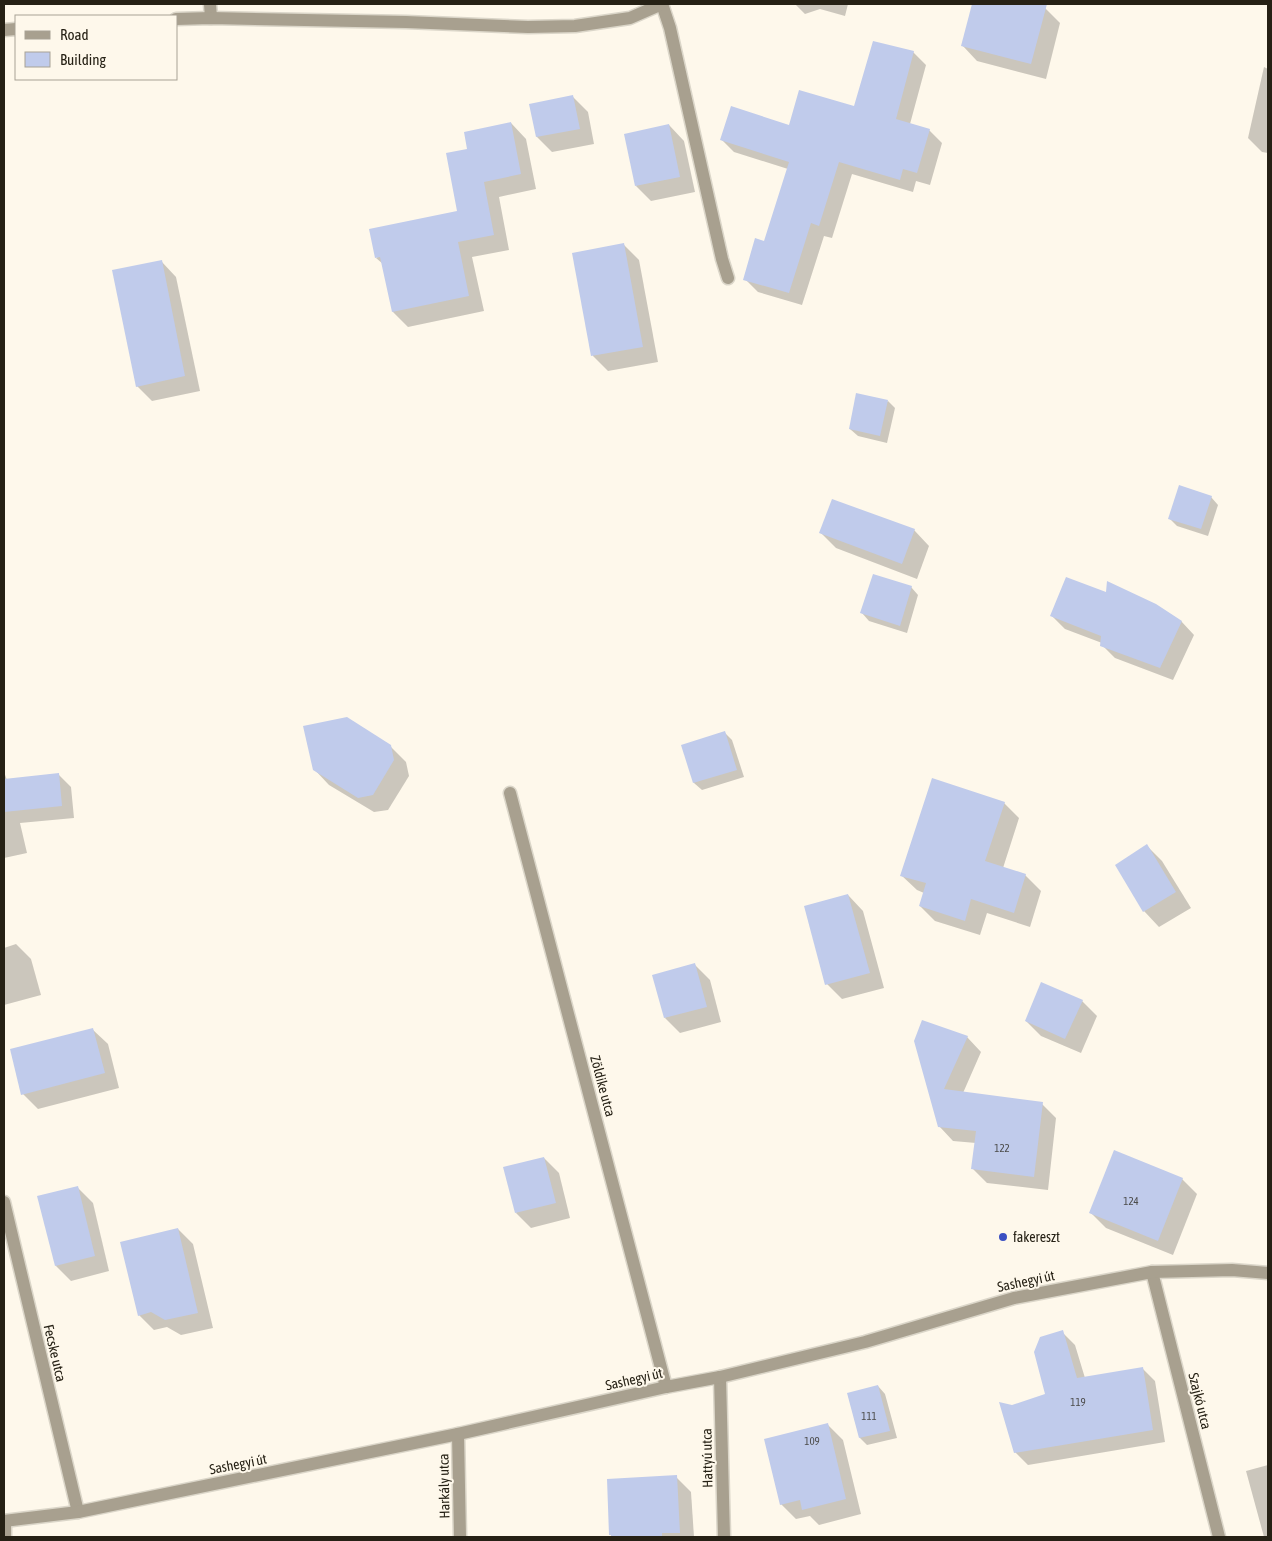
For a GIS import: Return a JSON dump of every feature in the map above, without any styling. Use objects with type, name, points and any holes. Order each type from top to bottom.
[{"type":"street","points":[[210,4],[211,18]]},
{"type":"street","points":[[178,20],[211,18],[406,22],[528,27],[575,26],[630,18],[662,4],[670,28],[722,259],[728,278]]},
{"type":"street","name":"Zöldike utca","points":[[510,793],[666,1387]]},
{"type":"street","name":"Fecske utca","points":[[4,1202],[78,1512]]},
{"type":"street","name":"Sashegyi út","points":[[4,1521],[78,1512],[458,1434],[666,1387],[720,1378],[865,1342],[1014,1298],[1152,1272],[1232,1270],[1268,1273]]},
{"type":"street","name":"Szajkó utca","points":[[1152,1272],[1220,1537]]},
{"type":"street","name":"Hattyú utca","points":[[720,1378],[724,1537]]},
{"type":"street","name":"Harkály utca","points":[[458,1434],[460,1537]]},
{"type":"street","points":[[4,1521],[5,1537]]},
{"type":"building","points":[[972,4],[1047,4],[1031,64],[961,46]]},
{"type":"building","points":[[873,41],[914,51],[896,119],[930,129],[917,173],[903,169],[900,180],[839,162],[819,226],[811,223],[789,293],[743,280],[755,238],[764,241],[789,162],[720,140],[731,106],[789,125],[799,90],[854,106]]},
{"type":"building","points":[[573,95],[580,129],[536,137],[529,104]]},
{"type":"building","points":[[511,122],[521,174],[484,182],[494,235],[458,242],[469,296],[392,312],[380,257],[375,258],[369,229],[457,211],[446,153],[467,149],[464,132]]},
{"type":"building","points":[[669,124],[680,177],[635,186],[624,134]]},
{"type":"building","points":[[624,243],[643,347],[591,356],[572,253]]},
{"type":"building","points":[[162,260],[185,376],[136,387],[112,270]]},
{"type":"building","points":[[856,393],[888,400],[880,436],[849,429]]},
{"type":"building","points":[[1179,485],[1212,496],[1201,529],[1168,519]]},
{"type":"building","points":[[832,499],[915,529],[902,564],[819,533]]},
{"type":"building","points":[[873,574],[912,586],[900,626],[860,613]]},
{"type":"building","points":[[1066,577],[1106,592],[1107,581],[1156,604],[1182,621],[1160,668],[1100,646],[1101,636],[1050,616]]},
{"type":"building","points":[[347,717],[391,745],[394,760],[373,795],[358,798],[313,770],[303,726]]},
{"type":"building","points":[[725,731],[737,770],[693,783],[681,745]]},
{"type":"building","points":[[59,773],[62,806],[4,812],[4,779]]},
{"type":"building","points":[[932,778],[1005,802],[985,861],[1026,874],[1014,913],[971,899],[965,921],[919,906],[926,883],[900,876]]},
{"type":"building","points":[[1147,844],[1176,892],[1143,912],[1115,865]]},
{"type":"building","points":[[848,894],[870,973],[825,985],[804,906]]},
{"type":"building","points":[[695,963],[707,1007],[664,1018],[652,975]]},
{"type":"building","points":[[1041,982],[1083,1000],[1065,1039],[1025,1021]]},
{"type":"building","points":[[922,1020],[968,1036],[944,1089],[1043,1102],[1034,1177],[971,1169],[976,1131],[938,1127],[914,1041]]},
{"type":"building","points":[[93,1028],[105,1073],[21,1095],[10,1049]]},
{"type":"building","points":[[1114,1150],[1183,1178],[1158,1241],[1089,1213]]},
{"type":"building","points":[[544,1157],[556,1203],[515,1213],[503,1167]]},
{"type":"building","points":[[78,1186],[95,1256],[55,1266],[37,1196]]},
{"type":"building","points":[[178,1228],[198,1313],[165,1320],[151,1312],[138,1316],[120,1242]]},
{"type":"building","points":[[1063,1330],[1077,1378],[1143,1367],[1153,1430],[1014,1453],[999,1402],[1012,1405],[1045,1394],[1034,1352],[1040,1337]]},
{"type":"building","points":[[878,1385],[890,1431],[859,1438],[847,1393]]},
{"type":"building","points":[[828,1423],[846,1499],[802,1510],[800,1500],[780,1505],[764,1439]]},
{"type":"building","points":[[677,1475],[680,1533],[662,1533],[662,1537],[611,1537],[609,1535],[607,1479]]},
{"type":"place","name":"fakereszt","points":[[1003,1237]]}]
